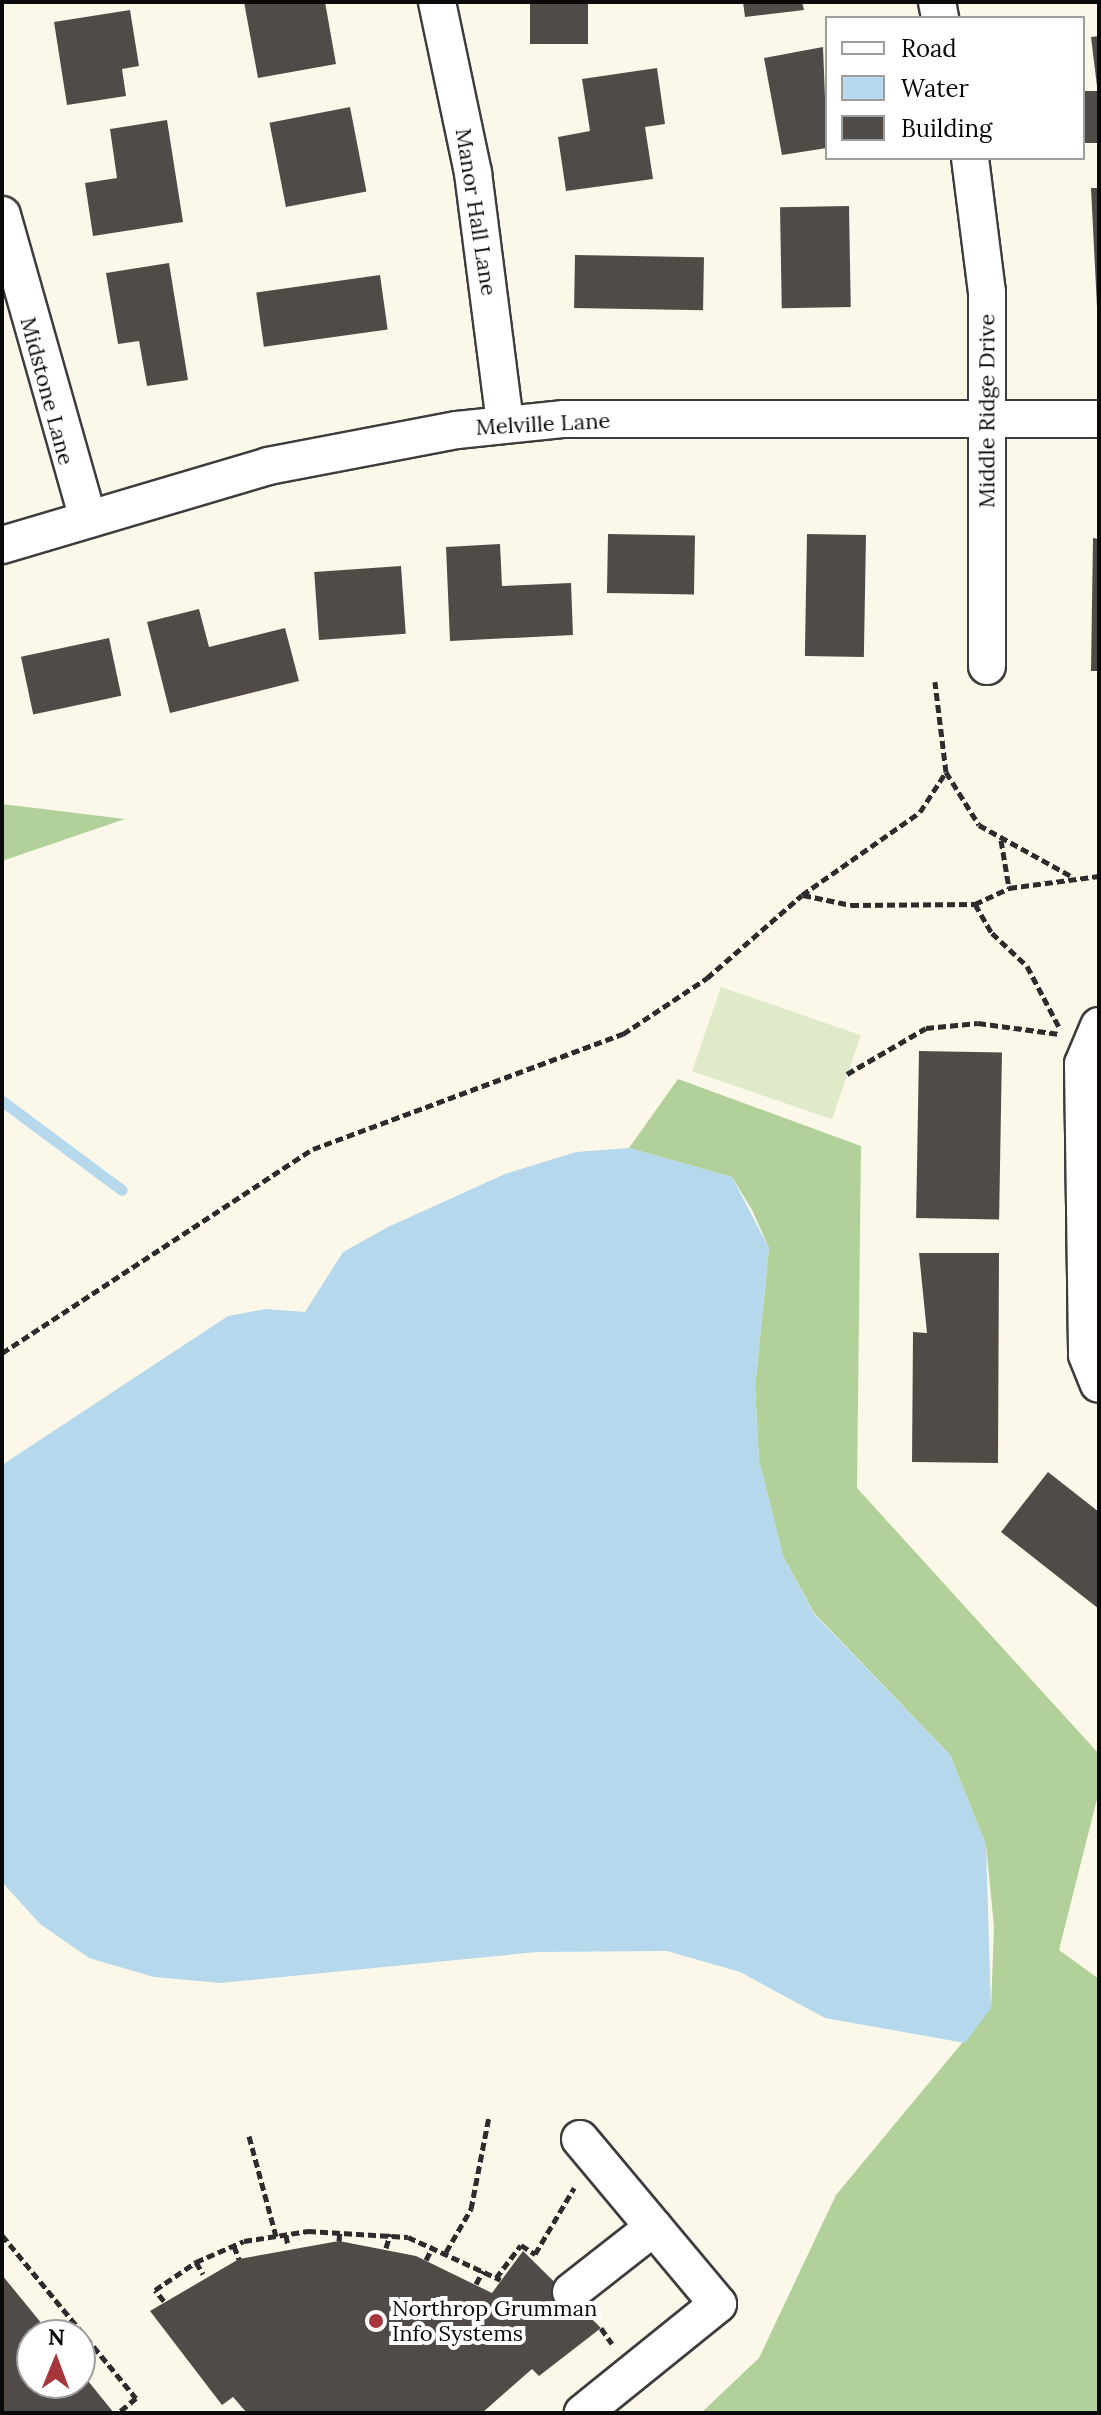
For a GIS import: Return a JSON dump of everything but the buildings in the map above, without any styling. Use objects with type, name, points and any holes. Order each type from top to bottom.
[{"type":"street","name":"Manor Hall Lane","points":[[437,2],[473,173],[505,424]]},
{"type":"street","name":"Middle Ridge Drive","points":[[970,160],[987,292],[987,666]]},
{"type":"street","name":"Midstone Lane","points":[[2,215],[88,519]]},
{"type":"street","name":"Melville Lane","points":[[2,545],[326,452],[505,424],[1099,419]]},
{"type":"street","points":[[1099,1026],[1083,1064],[1087,1355],[1099,1384]]},
{"type":"street","points":[[583,2413],[718,2304],[586,2149]]},
{"type":"street","points":[[571,2292],[654,2227]]},
{"type":"path","points":[[935,682],[946,772],[979,825],[1074,877]]},
{"type":"path","points":[[2,1353],[313,1149],[623,1034],[707,978],[802,895],[920,812],[946,772]]},
{"type":"path","points":[[1001,839],[1009,888]]},
{"type":"path","points":[[802,895],[851,905],[975,904],[1009,888],[1099,876]]},
{"type":"path","points":[[847,1074],[926,1028],[978,1023],[1068,1037],[1049,1016],[1027,966],[992,933],[975,904]]},
{"type":"path","points":[[446,2252],[471,2209],[489,2116]]},
{"type":"path","points":[[249,2136],[276,2236]]},
{"type":"path","points":[[164,2301],[155,2290],[196,2262],[234,2246],[276,2236],[340,2230],[390,2234],[433,2246],[498,2279],[521,2245],[535,2254],[586,2149]]},
{"type":"path","points":[[339,2241],[340,2230]]},
{"type":"path","points":[[386,2248],[390,2234]]},
{"type":"path","points":[[2,2235],[136,2398],[118,2413]]},
{"type":"path","points":[[286,2235],[288,2246]]},
{"type":"path","points":[[234,2246],[239,2259]]},
{"type":"path","points":[[426,2260],[433,2246]]},
{"type":"path","points":[[196,2262],[203,2274]]},
{"type":"path","points":[[476,2284],[483,2271]]},
{"type":"green space","points":[[2,804],[125,819],[2,861]]},
{"type":"green space","points":[[721,987],[861,1035],[832,1119],[692,1071]]},
{"type":"green space","points":[[678,1079],[861,1146],[857,1488],[1099,1754],[1099,1791],[1059,1950],[1099,1979],[1099,2413],[701,2413],[759,2358],[836,2195],[991,2008],[994,1927],[986,1845],[950,1755],[814,1613],[783,1556],[759,1461],[755,1387],[769,1248],[752,1210],[732,1177],[629,1148]]},
{"type":"water","points":[[629,1148],[732,1177],[769,1248],[755,1387],[759,1461],[783,1556],[814,1614],[950,1755],[986,1845],[991,2008],[965,2043],[825,2018],[740,1972],[667,1951],[537,1952],[221,1983],[154,1977],[89,1958],[40,1924],[2,1882],[2,1465],[228,1316],[266,1309],[305,1312],[343,1252],[388,1227],[505,1174],[576,1152]]},
{"type":"waterway","points":[[2,1101],[122,1190]]},
{"type":"place","name":"Northrop Grumman Info Systems","points":[[376,2321]]}]
